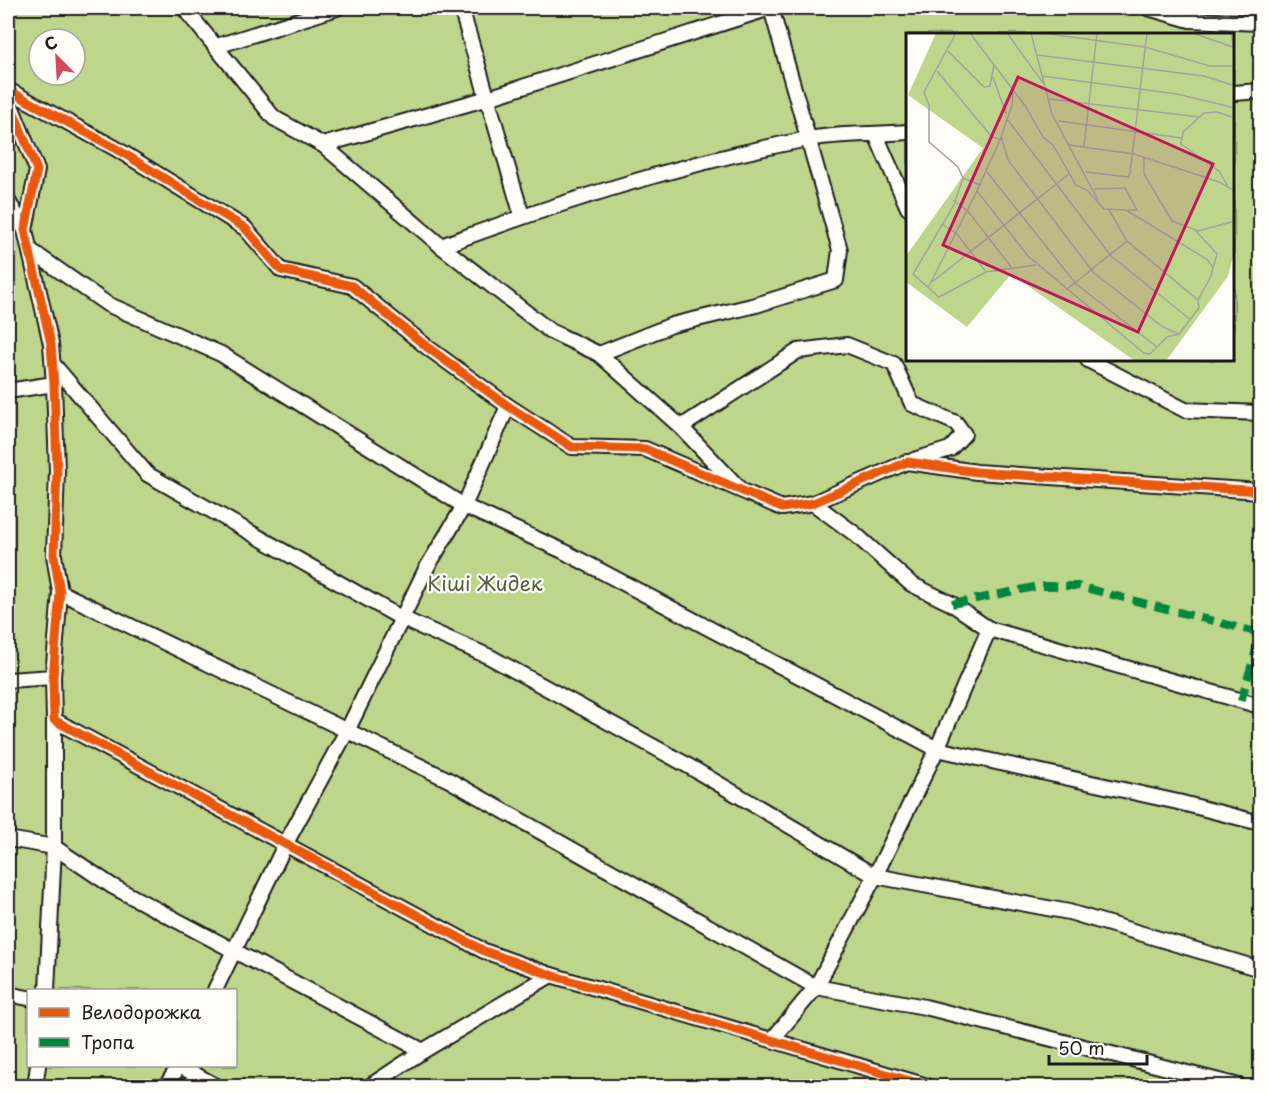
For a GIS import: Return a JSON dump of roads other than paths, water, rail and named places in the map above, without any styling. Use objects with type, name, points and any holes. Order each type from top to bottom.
[{"type":"street","points":[[184,8],[273,118],[323,145],[441,246],[550,331],[599,354],[681,427],[744,492]]},
{"type":"street","points":[[217,46],[337,8]]},
{"type":"street","points":[[461,8],[522,216]]},
{"type":"street","points":[[323,145],[488,98],[771,8],[840,250],[836,280],[756,304],[672,325],[599,354]]},
{"type":"street","points":[[1148,8],[1190,20],[1260,23]]},
{"type":"street","points":[[8,90],[115,148],[244,228],[281,270],[352,286],[427,347],[508,406],[572,447],[645,449],[782,508],[813,503],[907,462],[950,449],[964,434],[956,423],[912,404],[894,364],[847,345],[798,351],[681,427]]},
{"type":"street","points":[[1235,93],[1260,91]]},
{"type":"street","points":[[8,98],[37,170],[26,230]]},
{"type":"street","points":[[441,246],[522,216],[657,173],[810,139],[906,132]]},
{"type":"street","points":[[876,135],[906,203]]},
{"type":"street","points":[[8,201],[26,230],[51,344],[54,384],[57,471],[54,555],[60,592],[53,677],[54,848],[47,989]]},
{"type":"street","points":[[30,250],[107,304],[221,354],[464,506],[573,556],[937,749],[1178,802],[1260,823]]},
{"type":"street","points":[[1092,362],[1185,410],[1260,413]]},
{"type":"street","points":[[53,364],[147,474],[401,618],[490,657],[685,764],[875,876],[1069,912],[1260,969]]},
{"type":"street","points":[[8,391],[54,384]]},
{"type":"street","points":[[215,989],[286,843],[348,729],[401,618],[464,506],[508,406]]},
{"type":"street","points":[[907,462],[977,472],[1260,491]]},
{"type":"street","points":[[813,503],[855,534],[911,584],[952,604],[989,629],[1260,706]]},
{"type":"street","points":[[60,592],[348,729],[449,780],[816,987],[925,1007],[1239,1086]]},
{"type":"street","points":[[771,1040],[816,987],[875,876],[937,749],[989,629]]},
{"type":"street","points":[[8,680],[53,677]]},
{"type":"street","points":[[54,720],[484,951],[551,975],[927,1086]]},
{"type":"street","points":[[8,838],[54,848],[112,886],[423,1051]]},
{"type":"street","points":[[370,1086],[423,1051],[551,975]]},
{"type":"street","points":[[8,994],[27,998]]},
{"type":"street","points":[[35,1086],[38,1067]]},
{"type":"street","points":[[166,1086],[178,1067]]},
{"type":"street","points":[[183,1067],[216,1086]]},
{"type":"park label","name":"Кіші Жидек","points":[[485,583]]}]
